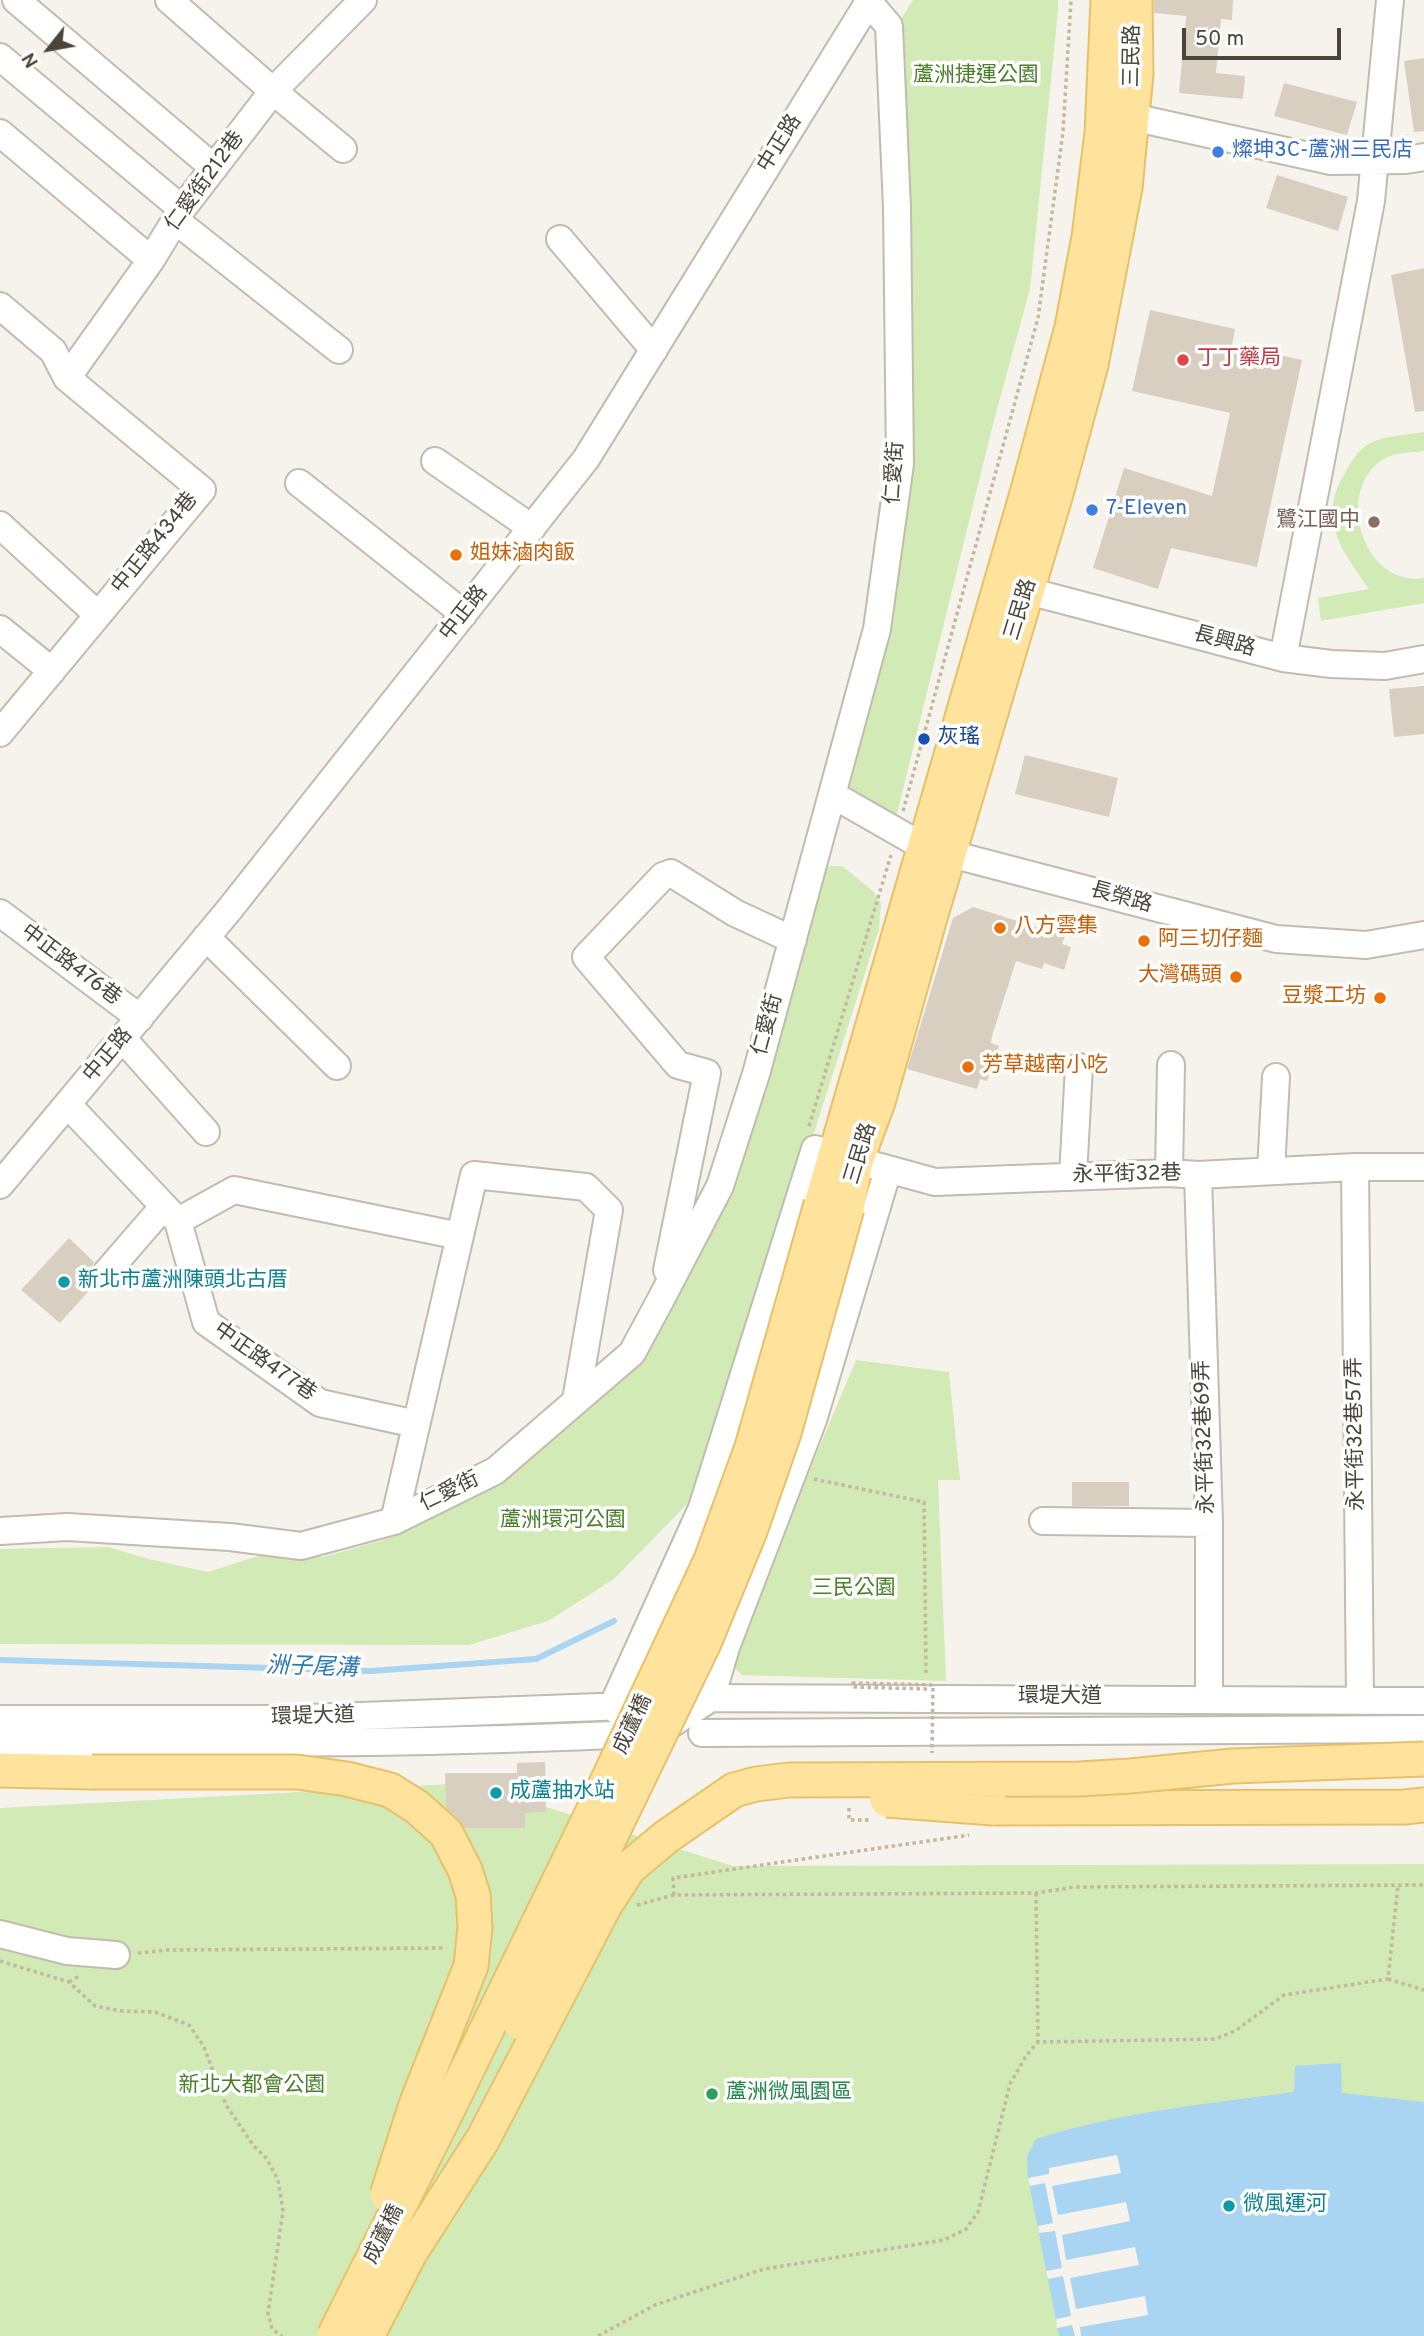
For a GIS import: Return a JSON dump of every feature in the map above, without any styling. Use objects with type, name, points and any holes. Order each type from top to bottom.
[{"type":"main road","name":"三民路","points":[[834,1206],[845,1158],[878,1102],[937,850],[1072,327],[1089,237],[1102,134],[1108,0]]},
{"type":"main road","name":"三民路","points":[[937,850],[1028,591],[1091,365],[1125,188],[1136,74],[1135,0]]},
{"type":"main road","name":"成蘆橋","points":[[340,2322],[406,2194],[597,1803],[711,1560],[834,1206]]},
{"type":"main road","name":"成蘆橋","points":[[366,2336],[704,1643],[750,1531],[785,1433],[834,1206]]},
{"type":"main road","points":[[366,2336],[410,2253],[483,2139],[605,1905],[629,1868],[666,1837],[734,1790],[789,1780],[1079,1779],[1233,1766],[1424,1759]]},
{"type":"main road","points":[[0,1770],[297,1772],[390,1790],[417,1807],[446,1833],[465,1870],[473,1895],[471,1966],[416,2102],[378,2224],[340,2322]]},
{"type":"main road","points":[[789,1780],[898,1802],[993,1808],[1225,1809],[1424,1805]]},
{"type":"street","points":[[16,0],[214,168]]},
{"type":"street","points":[[169,0],[273,92],[343,149]]},
{"type":"street","name":"仁愛街212巷","points":[[67,378],[151,261],[179,215],[273,92],[363,0]]},
{"type":"street","name":"中正路","points":[[0,1185],[206,937],[586,459],[868,0]]},
{"type":"street","name":"仁愛街","points":[[0,1531],[67,1527],[230,1536],[301,1546],[394,1521],[495,1471],[632,1353],[720,1186],[756,1074],[877,629],[900,464],[897,208],[889,26],[868,0]]},
{"type":"street","points":[[1283,658],[1371,201],[1390,0]]},
{"type":"street","points":[[0,57],[179,215],[339,350]]},
{"type":"street","points":[[1132,117],[1331,161],[1424,158]]},
{"type":"street","points":[[0,133],[151,261]]},
{"type":"street","points":[[561,239],[654,350]]},
{"type":"street","points":[[0,306],[53,351],[67,378]]},
{"type":"street","name":"中正路434巷","points":[[0,733],[202,490],[67,378]]},
{"type":"street","points":[[435,461],[532,528]]},
{"type":"street","points":[[299,483],[464,614]]},
{"type":"street","points":[[0,525],[98,615]]},
{"type":"street","name":"長興路","points":[[1028,591],[1283,658],[1331,664],[1385,666],[1424,659]]},
{"type":"street","points":[[0,629],[52,671]]},
{"type":"street","name":"長榮路","points":[[833,795],[937,850],[1276,939],[1366,945],[1424,935]]},
{"type":"street","points":[[660,1301],[707,1073],[678,1065],[586,957],[663,876],[671,873],[735,913],[793,940]]},
{"type":"street","name":"中正路476巷","points":[[0,913],[140,1018]]},
{"type":"street","points":[[206,937],[337,1066]]},
{"type":"street","points":[[123,1039],[206,1132]]},
{"type":"street","points":[[1169,1174],[1171,1065]]},
{"type":"street","points":[[1073,1176],[1079,1067]]},
{"type":"street","points":[[1271,1171],[1276,1077]]},
{"type":"street","name":"中正路477巷","points":[[68,1105],[171,1213],[206,1322],[320,1403],[416,1424]]},
{"type":"street","points":[[845,1158],[814,1149],[702,1508],[619,1707],[653,1736],[704,1698],[726,1647],[813,1420],[888,1170]]},
{"type":"street","name":"永平街32巷","points":[[845,1158],[935,1182],[1073,1176],[1198,1175],[1355,1167],[1424,1167]]},
{"type":"street","name":"永平街32巷57弄","points":[[1355,1167],[1360,1701]]},
{"type":"street","points":[[394,1521],[474,1175],[586,1187],[609,1210],[576,1399]]},
{"type":"street","name":"永平街32巷69弄","points":[[1198,1175],[1209,1523],[1209,1699]]},
{"type":"street","points":[[106,1273],[171,1213],[233,1190],[460,1236]]},
{"type":"street","points":[[1043,1521],[1209,1523]]},
{"type":"street","name":"環堤大道","points":[[704,1698],[1424,1701]]},
{"type":"street","name":"環堤大道","points":[[0,1719],[281,1719],[619,1707]]},
{"type":"street","name":"環堤大道","points":[[702,1733],[1424,1729]]},
{"type":"street","name":"環堤大道","points":[[0,1742],[459,1742],[613,1735]]},
{"type":"street","points":[[0,1934],[67,1951],[116,1955]]},
{"type":"path","points":[[927,1689],[853,1687],[853,1683],[933,1685],[932,1760]]},
{"type":"path","points":[[674,1895],[673,1878],[970,1835]]},
{"type":"path","points":[[1388,1979],[1398,1885]]},
{"type":"path","points":[[633,1906],[674,1895],[1036,1893],[1075,1887],[1424,1885]]},
{"type":"path","points":[[598,2336],[655,2305],[764,2269],[944,2240],[966,2229],[978,2212],[1010,2084],[1026,2056],[1038,2042],[1036,1893]]},
{"type":"path","points":[[116,1955],[167,1950],[450,1948]]},
{"type":"path","points":[[0,1961],[69,1982],[95,2006],[121,2011],[155,2012],[189,2025],[204,2047],[226,2105],[253,2145],[267,2159],[278,2180],[283,2211],[268,2313],[272,2329],[282,2336]]},
{"type":"path","points":[[1038,2042],[1215,2039],[1235,2031],[1283,1995],[1388,1979],[1424,1990]]},
{"type":"green space","name":"蘆洲捷運公園","points":[[913,0],[1058,0],[1058,11],[1030,289],[994,420],[893,830],[833,795],[908,470],[900,21]]},
{"type":"green space","points":[[1424,432],[1424,451],[1390,456],[1370,471],[1361,490],[1358,510],[1361,532],[1370,552],[1384,567],[1402,577],[1424,578],[1424,603],[1321,621],[1318,598],[1369,589],[1342,547],[1333,519],[1337,488],[1346,471],[1359,452],[1377,440]]},
{"type":"green space","name":"蘆洲環河公園","points":[[830,866],[842,866],[874,892],[881,903],[879,929],[706,1472],[687,1504],[614,1579],[548,1621],[469,1645],[0,1644],[0,1549],[108,1547],[208,1572],[258,1556],[323,1557],[384,1540],[494,1479],[644,1346],[676,1299],[727,1191],[822,871]]},
{"type":"green space","name":"三民公園","points":[[856,1360],[949,1372],[960,1480],[938,1480],[946,1681],[742,1675],[733,1667],[732,1654]]},
{"type":"green space","name":"蘆洲微風園區","points":[[470,1783],[733,1866],[1424,1864],[1424,2336],[0,2336],[0,1808]]},
{"type":"water","name":"微風運河","points":[[1341,2063],[1342,2093],[1424,2102],[1424,2336],[1059,2336],[1028,2178],[1027,2156],[1036,2139],[1131,2115],[1294,2092],[1295,2066]]},
{"type":"pier","points":[[1117,2155],[1121,2173],[1052,2186],[1058,2215],[1126,2202],[1130,2221],[1062,2235],[1066,2260],[1135,2247],[1139,2265],[1070,2278],[1076,2309],[1145,2296],[1148,2315],[1080,2327],[1081,2336],[1075,2336],[1072,2325],[1057,2328],[1056,2319],[1071,2316],[1063,2276],[1048,2279],[1046,2271],[1062,2268],[1055,2231],[1039,2233],[1038,2226],[1053,2223],[1045,2183],[1030,2186],[1028,2178],[1049,2174],[1049,2168]]},
{"type":"building","points":[[1154,0],[1233,0],[1232,20],[1221,19],[1216,73],[1245,76],[1243,99],[1179,93],[1186,16],[1154,13]]},
{"type":"building","points":[[1424,58],[1424,131],[1414,132],[1404,61]]},
{"type":"building","points":[[1284,83],[1357,102],[1347,135],[1274,116]]},
{"type":"building","points":[[1277,175],[1348,197],[1338,231],[1266,208]]},
{"type":"building","points":[[1424,268],[1424,411],[1415,412],[1391,275]]},
{"type":"building","points":[[1150,310],[1235,329],[1232,345],[1302,360],[1257,567],[1171,548],[1158,589],[1093,568],[1124,468],[1212,496],[1230,413],[1132,391]]},
{"type":"building","points":[[1424,686],[1424,734],[1394,737],[1389,689]]},
{"type":"building","points":[[1025,755],[1118,778],[1109,817],[1015,794]]},
{"type":"building","points":[[973,907],[1065,936],[1062,944],[1071,947],[1064,970],[1044,963],[1042,969],[1016,961],[992,1036],[991,1043],[999,1046],[987,1081],[980,1079],[977,1089],[907,1069],[953,918]]},
{"type":"building","name":"新北市蘆洲陳頭北古厝","points":[[69,1238],[94,1262],[90,1271],[95,1284],[60,1323],[21,1290]]},
{"type":"building","points":[[1072,1482],[1129,1482],[1129,1506],[1072,1506]]},
{"type":"building","name":"成蘆抽水站","points":[[545,1762],[546,1812],[525,1813],[525,1828],[465,1828],[446,1807],[445,1773],[517,1773],[517,1763]]},
{"type":"waterway","name":"洲子尾溝","points":[[0,1660],[371,1671],[536,1659],[614,1621]]},
{"type":"place","name":"燦坤3C-蘆洲三民店","points":[[1218,152]]},
{"type":"place","name":"丁丁藥局","points":[[1183,360]]},
{"type":"place","name":"7-Eleven","points":[[1092,510]]},
{"type":"place","name":"鷺江國中","points":[[1374,522]]},
{"type":"place","name":"姐妹滷肉飯","points":[[456,555]]},
{"type":"place","name":"灰瑤","points":[[924,739]]},
{"type":"place","name":"八方雲集","points":[[1000,928]]},
{"type":"place","name":"阿三切仔麵","points":[[1144,941]]},
{"type":"place","name":"大灣碼頭","points":[[1236,977]]},
{"type":"place","name":"豆漿工坊","points":[[1380,998]]},
{"type":"place","name":"芳草越南小吃","points":[[968,1067]]},
{"type":"place","name":"新北市蘆洲陳頭北古厝","points":[[64,1282]]},
{"type":"place","name":"成蘆抽水站","points":[[496,1793]]},
{"type":"place","name":"蘆洲微風園區","points":[[712,2094]]},
{"type":"place","name":"微風運河","points":[[1229,2206]]},
{"type":"park label","name":"新北大都會公園","points":[[252,2087]]}]
